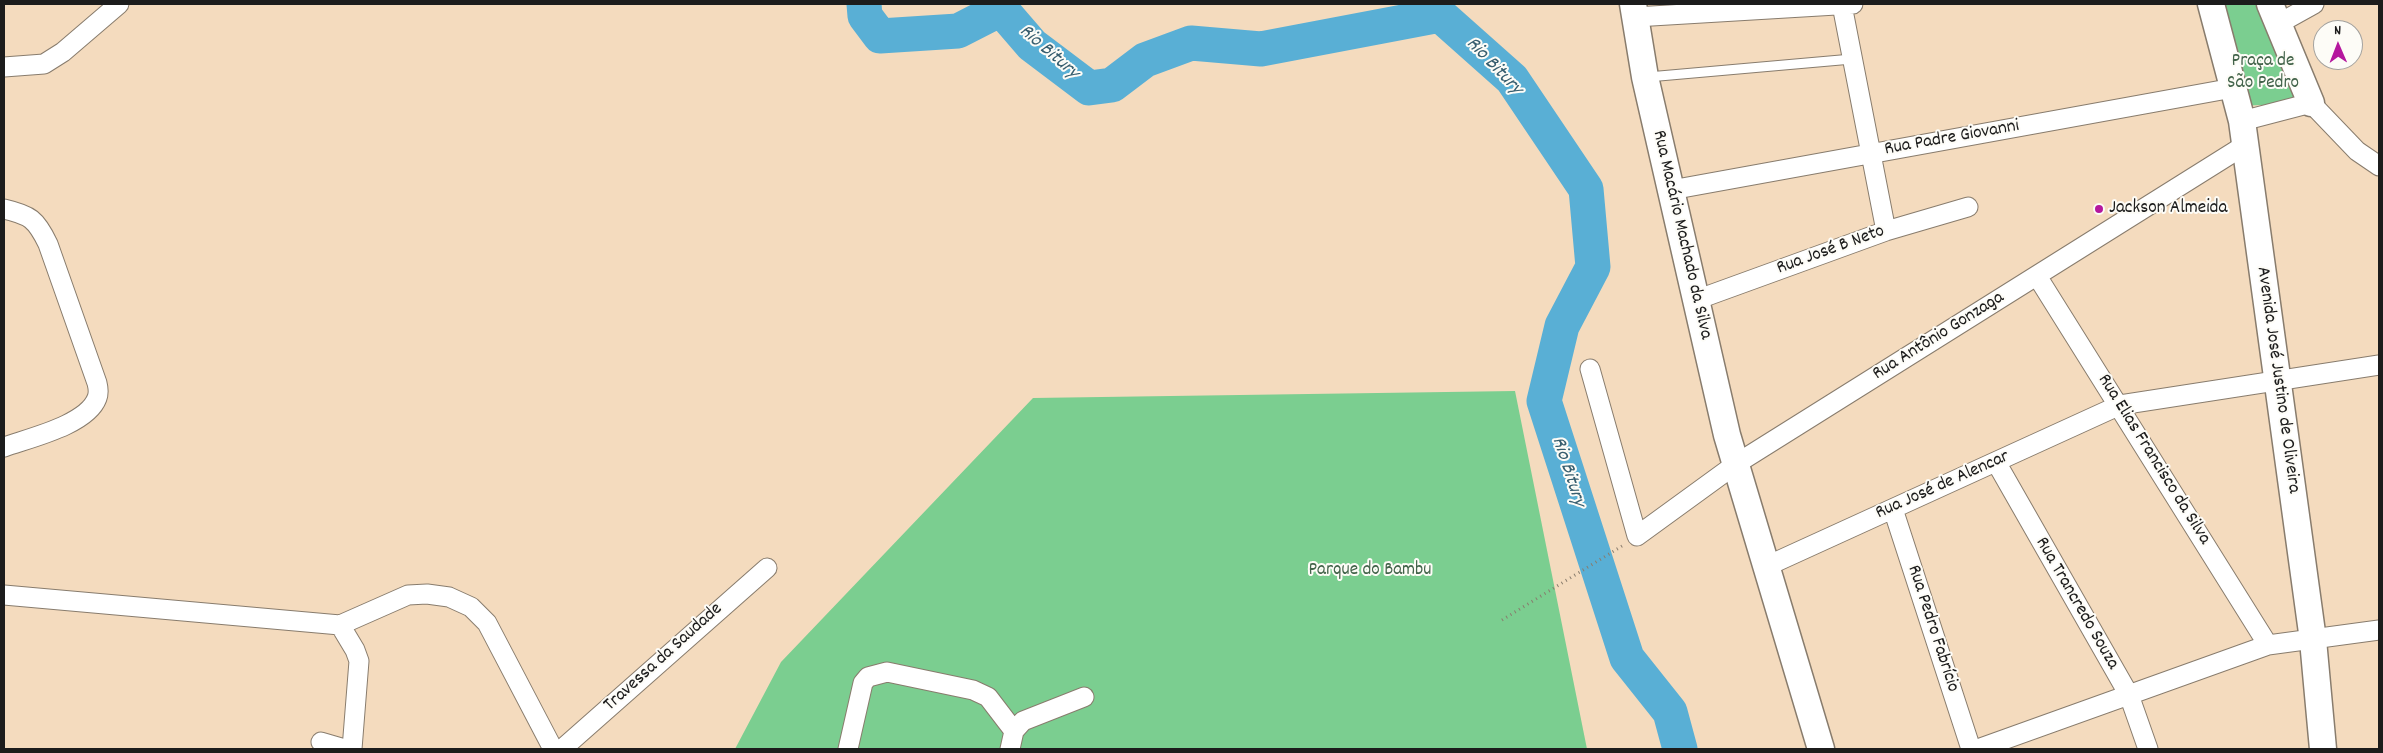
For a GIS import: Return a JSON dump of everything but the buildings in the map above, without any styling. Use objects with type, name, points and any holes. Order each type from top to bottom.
[{"type":"street","points":[[4,67],[44,64],[63,52],[120,4]]},
{"type":"street","points":[[1634,10],[1849,4],[1852,59],[1886,231]]},
{"type":"street","name":"Avenida José Justino de Oliveira","points":[[2211,4],[2244,133],[2313,640],[2323,749]]},
{"type":"street","points":[[2314,4],[2274,14],[2311,103],[2357,151],[2379,166]]},
{"type":"street","name":"Rua Macário Machado da Silva","points":[[1634,10],[1645,77],[1727,435],[1821,749]]},
{"type":"street","name":"Rua Padre Giovanni","points":[[1671,190],[2234,88]]},
{"type":"street","name":"Rua Antônio Gonzaga","points":[[1631,540],[1736,464],[2037,276],[2244,133],[2311,103]]},
{"type":"street","name":"Rua José B Neto","points":[[1696,300],[1886,231],[1968,207]]},
{"type":"street","points":[[4,209],[22,213],[39,225],[48,244],[97,383],[98,396],[85,415],[72,422],[4,447]]},
{"type":"street","name":"Rua Elias Francisco da Silva","points":[[2037,276],[2120,405],[2268,645]]},
{"type":"street","name":"Rua José de Alencar","points":[[1767,566],[2120,405],[2379,364]]},
{"type":"street","points":[[1590,369],[1631,540]]},
{"type":"street","name":"Rua Trancredo Souza","points":[[1996,462],[2129,695],[2148,749]]},
{"type":"street","name":"Rua Pedro Fabrício","points":[[1893,509],[1971,749]]},
{"type":"street","name":"Travessa da Saudade","points":[[562,749],[766,568]]},
{"type":"street","points":[[4,595],[340,625],[408,595],[449,597],[471,607],[487,623],[553,749]]},
{"type":"street","points":[[340,625],[355,650],[359,661],[352,749]]},
{"type":"street","points":[[1978,749],[2268,645],[2379,630]]},
{"type":"street","points":[[848,749],[863,683],[868,677],[887,672],[973,690],[988,697],[1014,731]]},
{"type":"street","points":[[1010,749],[1014,731],[1023,721],[1084,697]]},
{"type":"street","points":[[321,742],[345,749]]},
{"type":"lane","points":[[1645,77],[1852,59]]},
{"type":"path","points":[[1502,620],[1576,576],[1631,540]]},
{"type":"green space","name":"Praça de São Pedro","points":[[2216,4],[2265,4],[2311,103],[2238,106]]},
{"type":"green space","name":"Parque do Bambu","points":[[1515,391],[1587,749],[735,749],[781,662],[1033,398]]},
{"type":"waterway","name":"Rio Bitury","points":[[864,4],[865,16],[880,36],[958,31],[1001,9],[1032,45],[1089,88],[1112,85],[1145,60],[1191,43],[1261,49],[1440,15],[1512,79],[1586,189],[1593,267],[1562,326],[1544,401],[1627,658],[1670,712],[1680,749]]},
{"type":"place","name":"Jackson Almeida","points":[[2099,209]]}]
